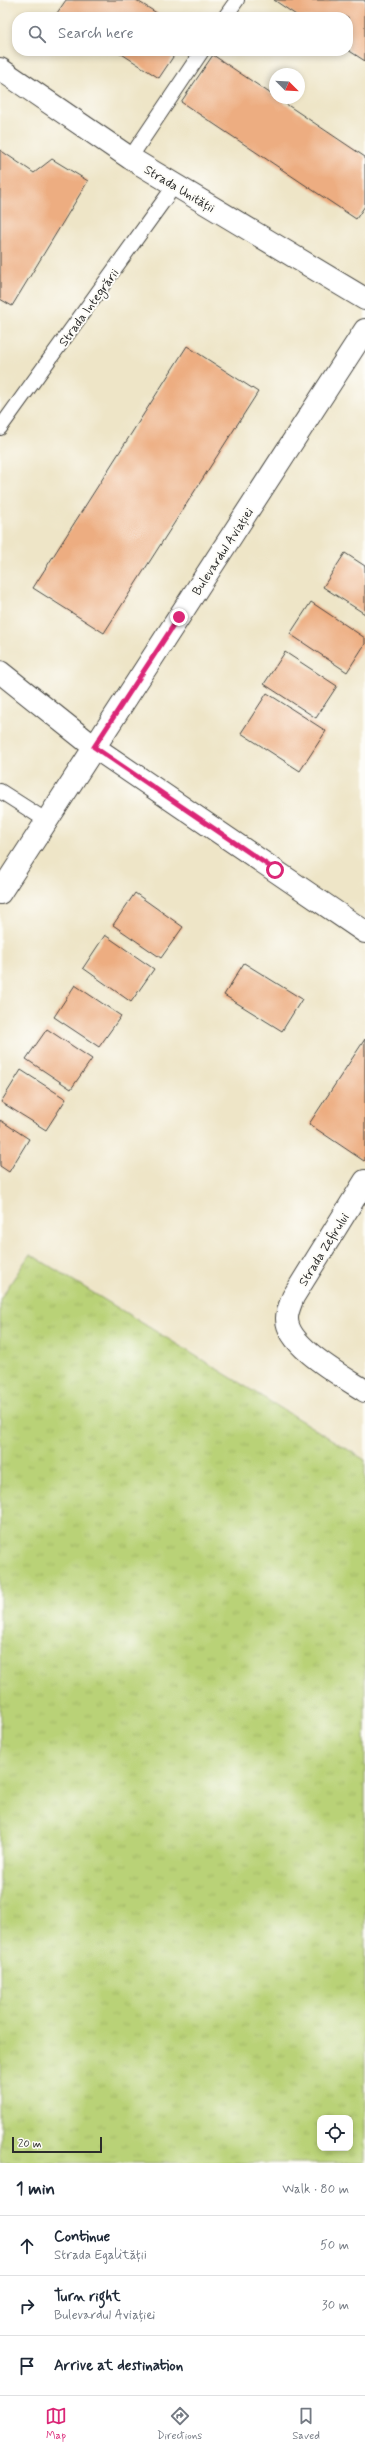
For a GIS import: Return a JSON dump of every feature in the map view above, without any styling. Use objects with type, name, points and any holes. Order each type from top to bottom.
[{"type":"street","name":"Strada Unității","points":[[0,68],[130,158],[365,299]]},
{"type":"street","name":"Bulevardul Aviației","points":[[0,893],[365,330]]},
{"type":"street","points":[[0,672],[94,747],[365,932]]},
{"type":"street","name":"Strada Zefirului","points":[[365,1181],[293,1297],[287,1318],[296,1342],[318,1360],[365,1391]]},
{"type":"lane","points":[[229,12],[237,0]]},
{"type":"lane","points":[[130,158],[199,56]]},
{"type":"lane","name":"Strada Integrării","points":[[0,428],[175,186]]},
{"type":"lane","points":[[0,790],[47,821]]},
{"type":"green space","points":[[30,1254],[365,1460],[365,2163],[0,2163],[0,1299]]},
{"type":"building","points":[[66,0],[136,0],[155,12],[58,12]]},
{"type":"building","points":[[274,0],[365,0],[365,61],[353,53],[353,12],[292,12]]},
{"type":"building","points":[[125,56],[174,56],[159,78]]},
{"type":"building","points":[[212,56],[269,93],[269,104],[286,104],[365,157],[365,206],[356,219],[181,102]]},
{"type":"building","points":[[0,150],[34,173],[52,159],[88,181],[12,306],[0,299]]},
{"type":"building","points":[[187,346],[258,392],[104,633],[33,588]]},
{"type":"building","points":[[345,553],[365,566],[365,614],[323,587]]},
{"type":"building","points":[[311,602],[365,638],[365,644],[347,672],[290,634]]},
{"type":"building","points":[[285,652],[337,686],[316,718],[264,684]]},
{"type":"building","points":[[267,693],[326,731],[300,771],[241,733]]},
{"type":"building","points":[[135,893],[183,927],[161,958],[113,925]]},
{"type":"building","points":[[105,935],[154,969],[131,1002],[83,968]]},
{"type":"building","points":[[244,963],[302,999],[282,1031],[224,995]]},
{"type":"building","points":[[75,985],[121,1016],[99,1047],[54,1017]]},
{"type":"building","points":[[47,1029],[92,1059],[71,1089],[26,1059]]},
{"type":"building","points":[[365,1039],[365,1160],[364,1161],[309,1124]]},
{"type":"building","points":[[21,1070],[66,1099],[46,1130],[1,1102]]},
{"type":"building","points":[[0,1120],[29,1139],[9,1172],[0,1166]]},
{"type":"route","points":[[179,617],[94,747],[275,870]]}]
